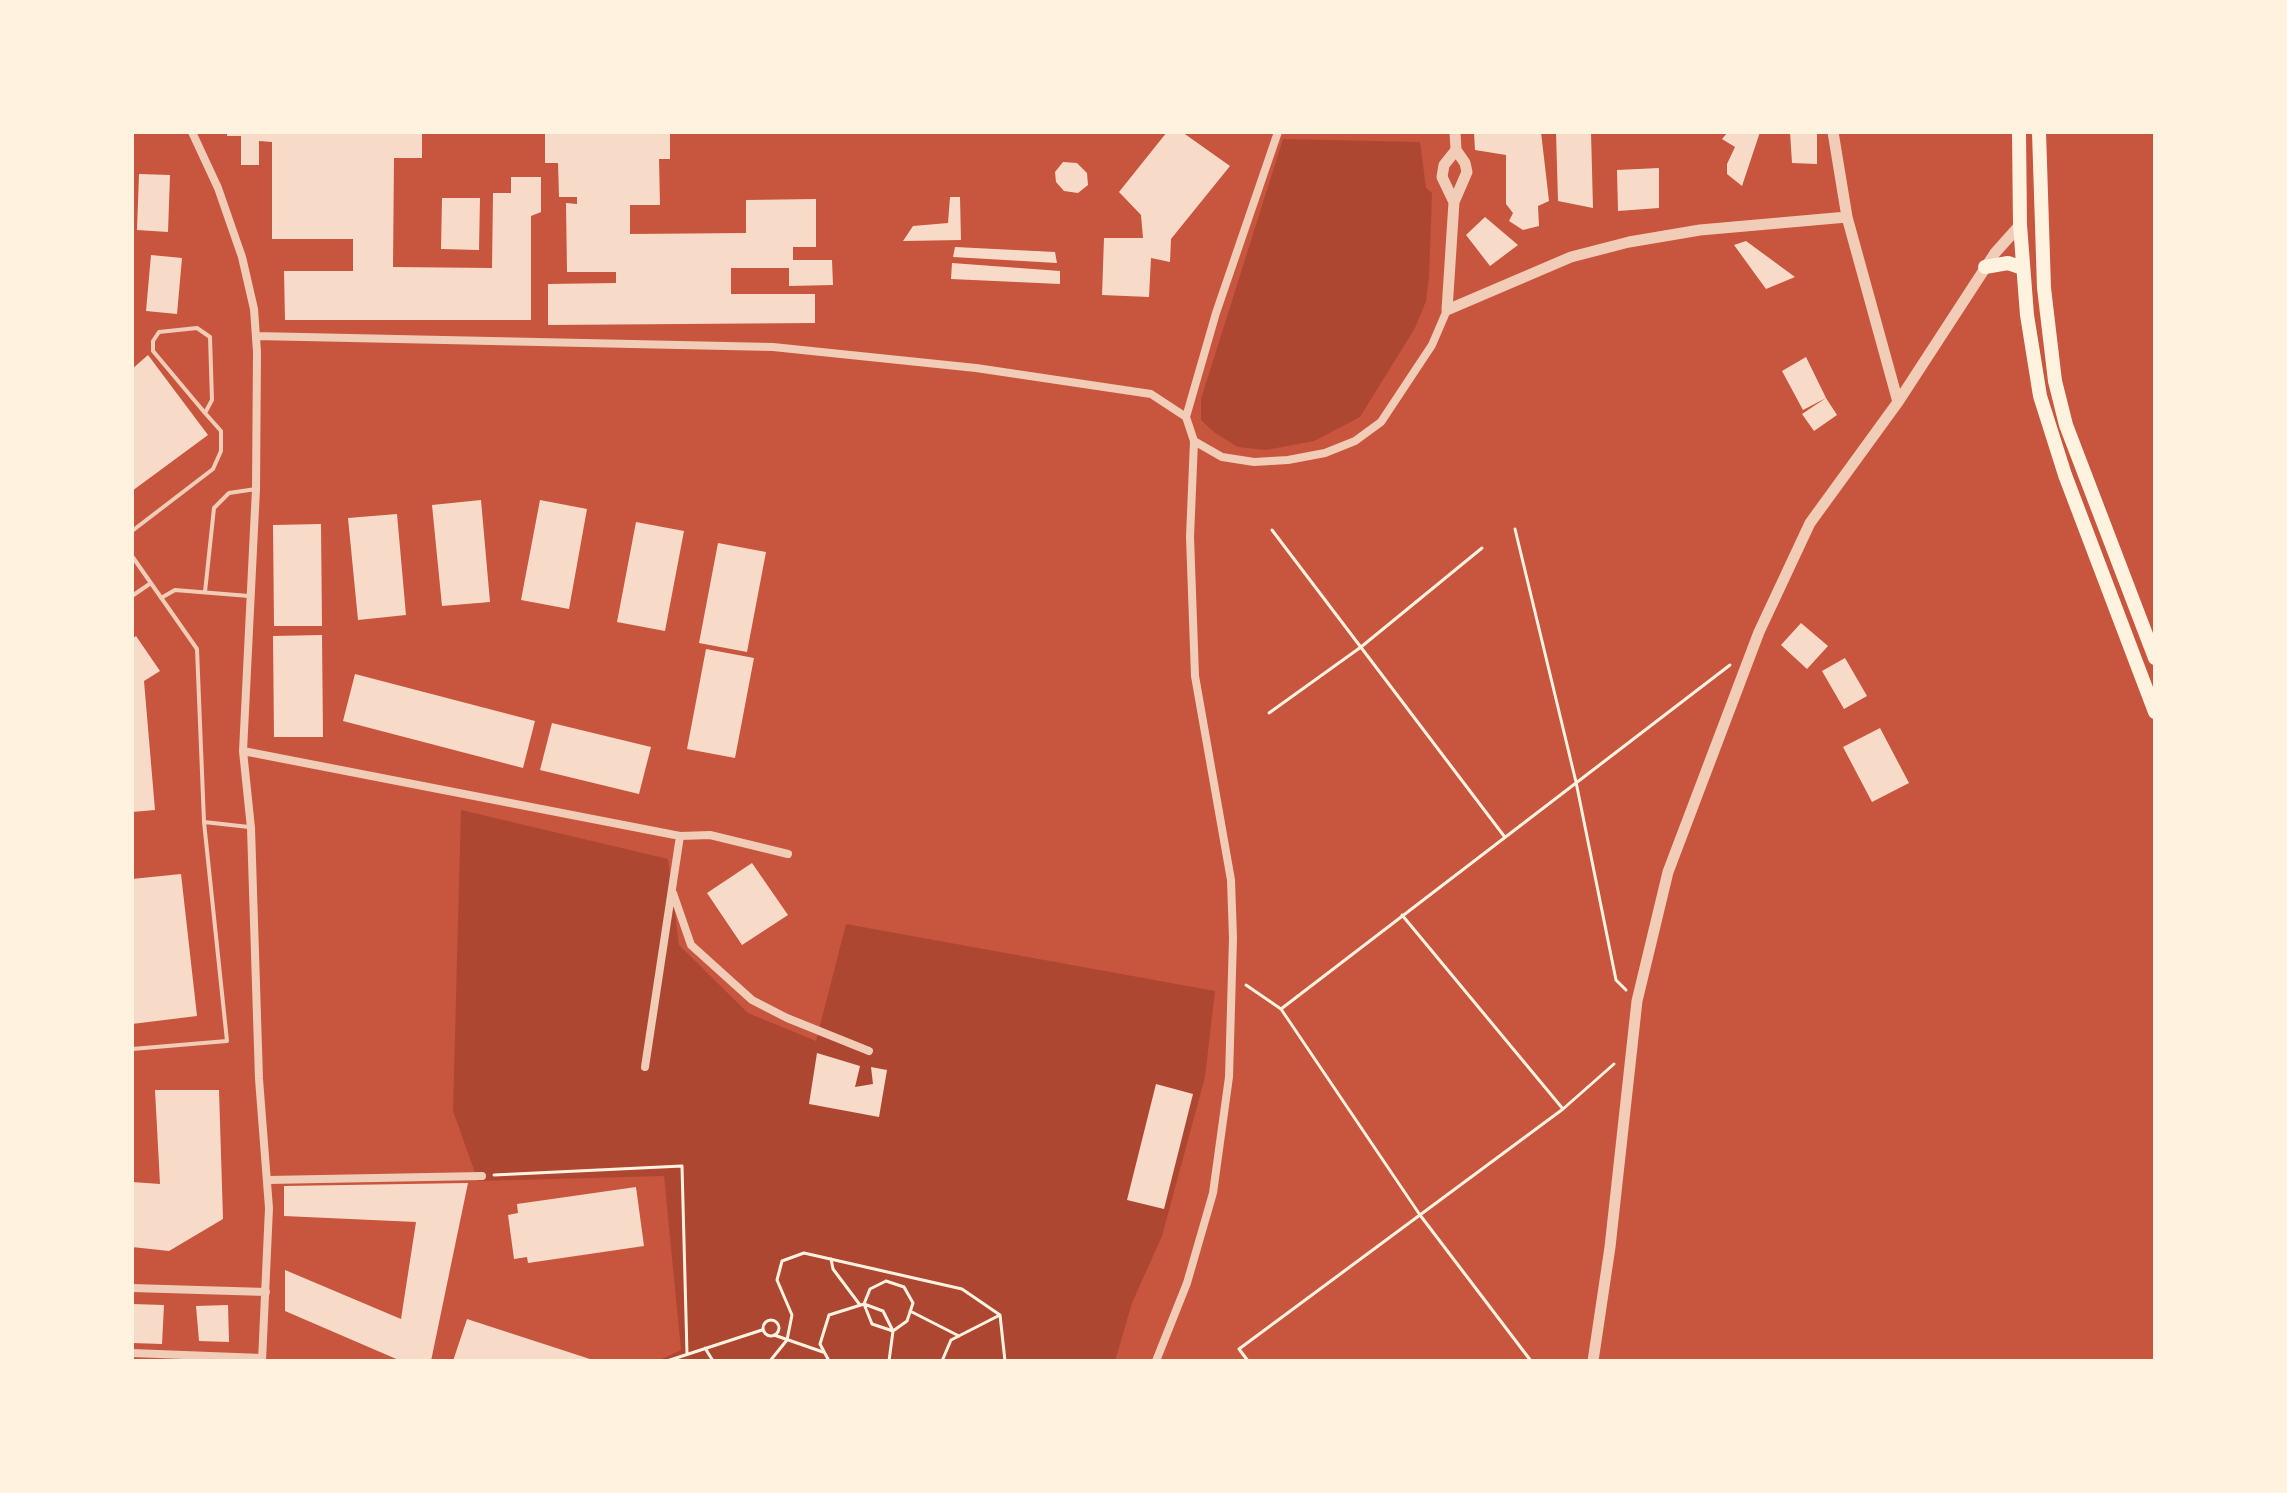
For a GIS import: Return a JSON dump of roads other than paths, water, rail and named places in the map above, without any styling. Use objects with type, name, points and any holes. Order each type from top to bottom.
[{"type":"main road","points":[[2019,132],[2020,225],[2029,336],[2048,426],[2155,712]]},
{"type":"main road","points":[[2039,132],[2044,288],[2055,381],[2066,425],[2155,658]]},
{"type":"main road","points":[[2020,225],[2041,211]]},
{"type":"main road","points":[[1985,267],[2008,263],[2023,268]]},
{"type":"street","points":[[132,1353],[262,1359],[266,1292],[268,1180],[258,1064],[251,828],[243,751],[256,489],[256,336],[254,309],[242,257],[218,188],[192,132]]},
{"type":"street","points":[[1156,1361],[1187,1283],[1213,1193],[1229,1077],[1233,938],[1231,880],[1195,676],[1190,537],[1194,441],[1186,417],[1216,313],[1278,132]]},
{"type":"street","points":[[1194,441],[1222,457],[1254,462],[1288,460],[1325,453],[1355,441],[1381,422],[1432,345],[1447,310],[1454,202],[1467,172],[1456,150],[1455,132]]},
{"type":"street","points":[[1833,132],[1847,217],[1898,402]]},
{"type":"street","points":[[1454,202],[1442,177],[1444,165],[1456,150]]},
{"type":"street","points":[[1447,310],[1571,257],[1629,242],[1700,230],[1847,217]]},
{"type":"street","points":[[1593,1361],[1610,1247],[1637,1001],[1668,872],[1754,647],[1810,523],[1898,402],[1999,247],[2020,225]]},
{"type":"street","points":[[256,336],[773,347],[976,368],[1151,394],[1186,417]]},
{"type":"street","points":[[243,751],[680,836],[710,835],[788,854]]},
{"type":"street","points":[[645,1067],[680,836]]},
{"type":"street","points":[[673,893],[691,945],[752,1000],[787,1018],[869,1051]]},
{"type":"street","points":[[268,1180],[482,1176]]},
{"type":"street","points":[[132,1288],[266,1292]]},
{"type":"lane","points":[[132,531],[213,469],[221,451],[221,431],[205,413],[153,351],[153,341],[159,332],[197,328],[210,337],[212,400],[205,413]]},
{"type":"lane","points":[[205,592],[214,508],[229,493],[256,489]]},
{"type":"lane","points":[[132,556],[197,649],[204,822],[227,1041],[132,1049]]},
{"type":"lane","points":[[133,594],[151,583]]},
{"type":"lane","points":[[161,598],[175,590],[250,596]]},
{"type":"lane","points":[[204,822],[251,828]]}]
